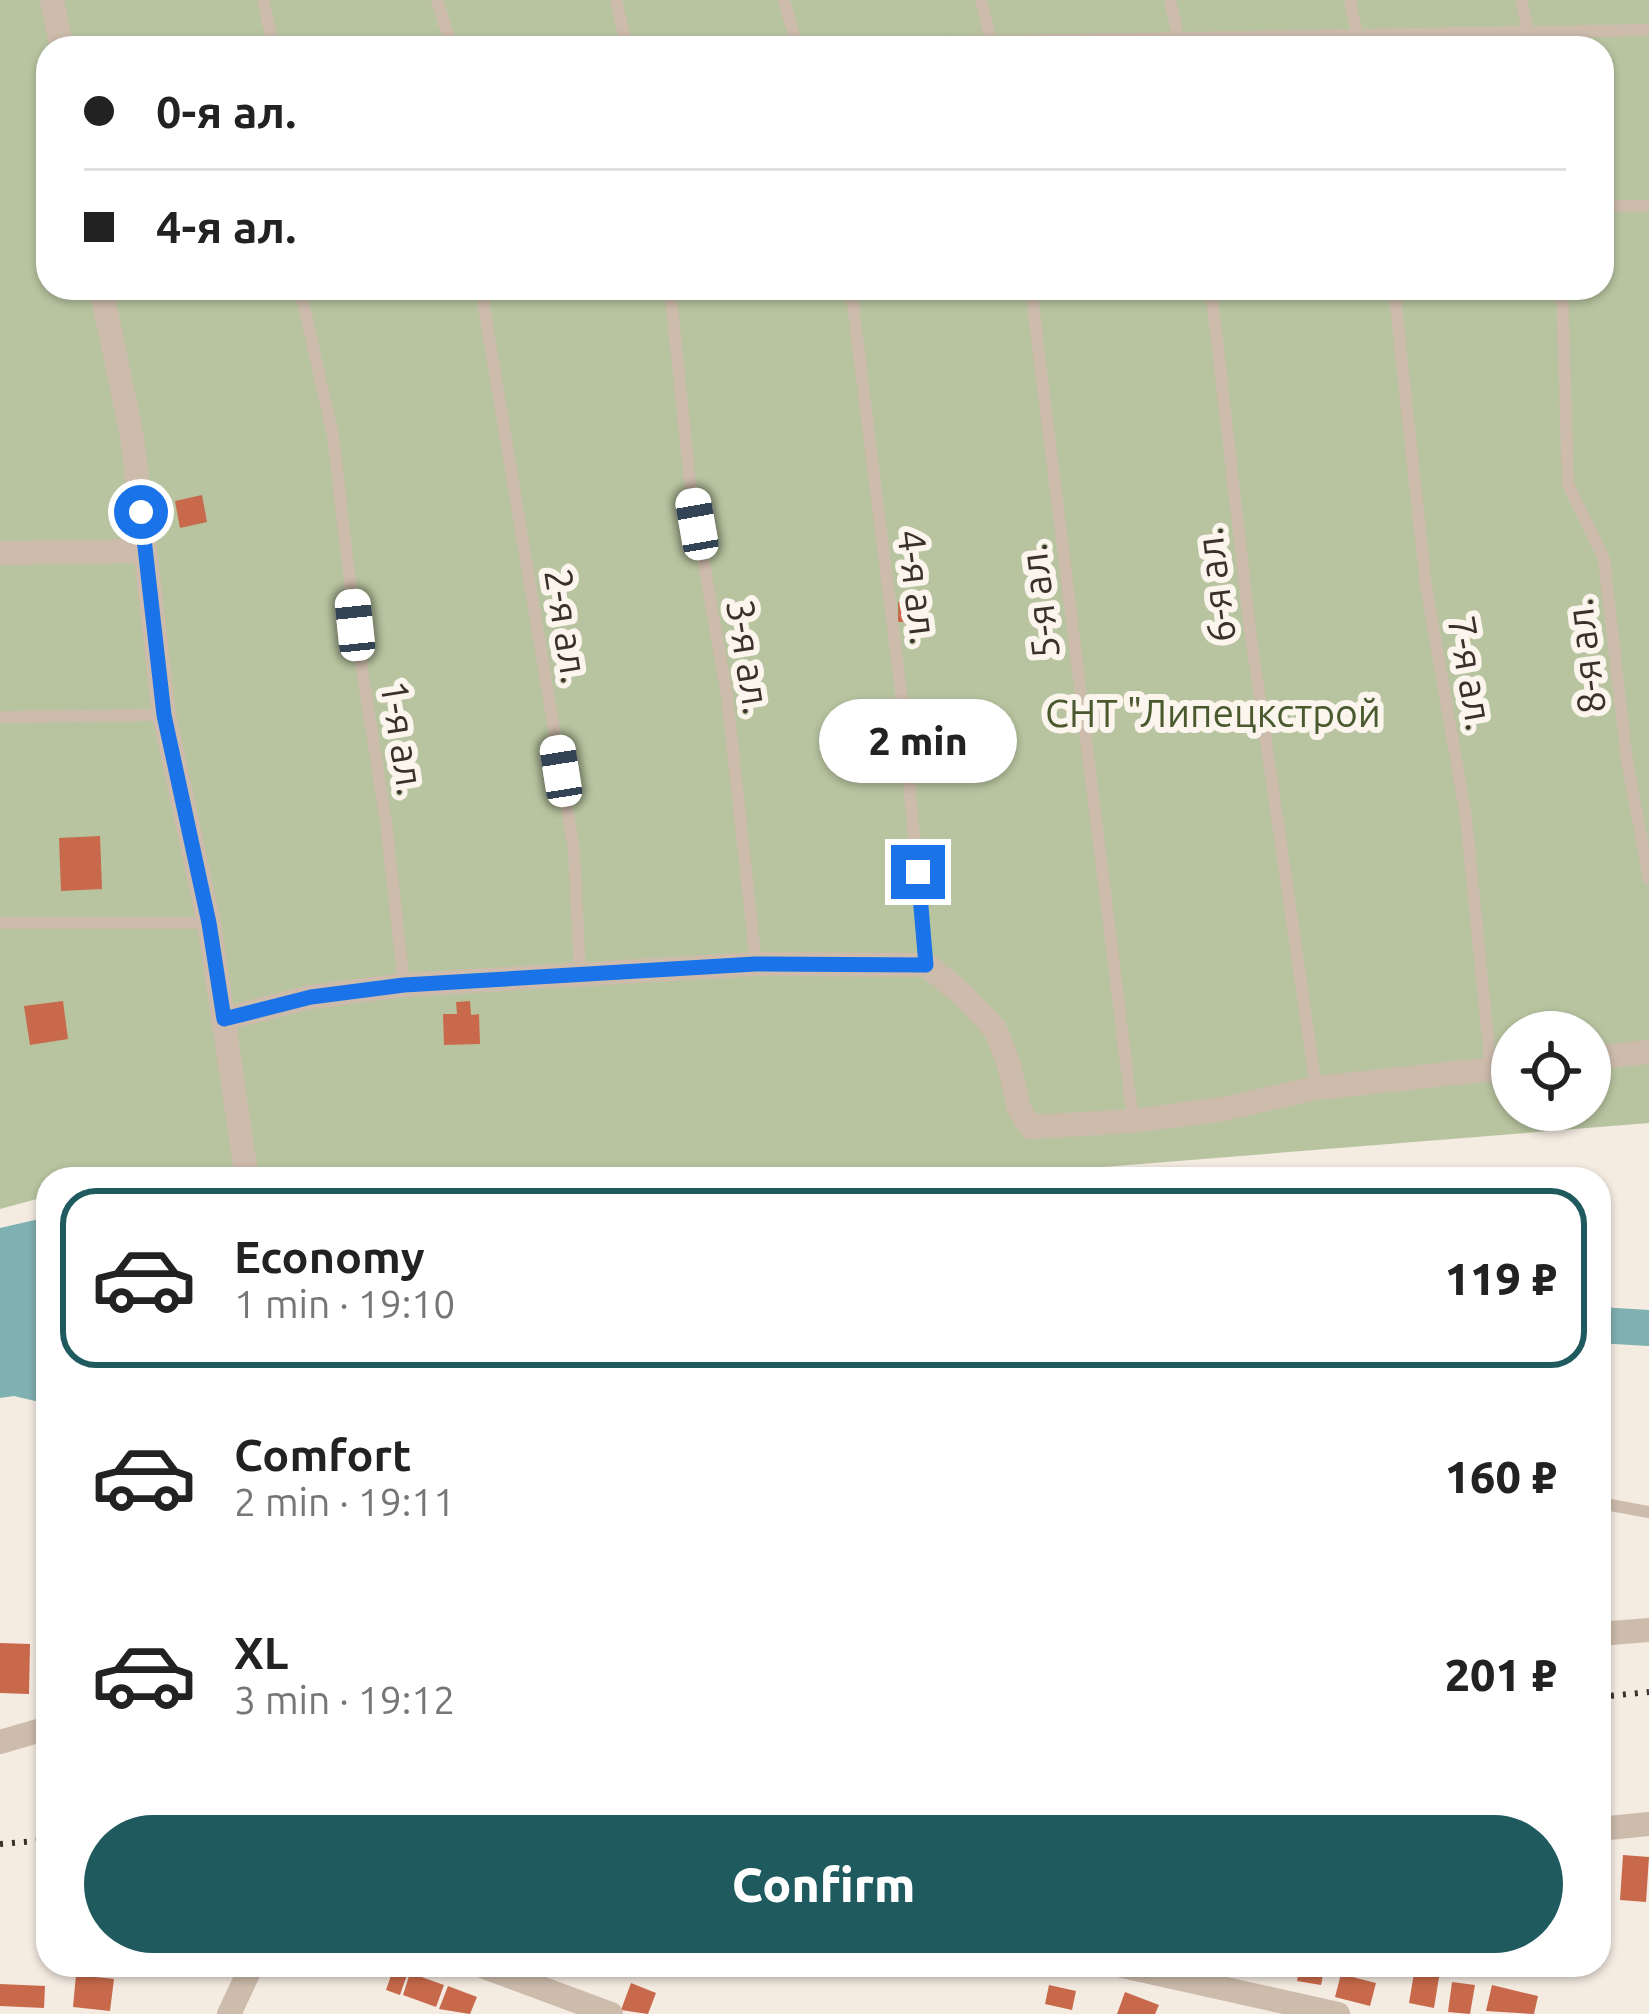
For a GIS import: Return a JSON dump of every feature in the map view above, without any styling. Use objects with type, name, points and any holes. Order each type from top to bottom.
[{"type":"street","points":[[52,0],[60,36]]},
{"type":"street","points":[[104,300],[132,436],[164,715],[209,923],[245,1167]]},
{"type":"street","points":[[0,553],[145,550]]},
{"type":"street","points":[[224,1019],[311,997],[404,985],[755,964],[926,965],[994,1029],[1009,1064],[1019,1109],[1031,1127],[1133,1121],[1224,1109],[1316,1088],[1491,1069]]},
{"type":"street","points":[[1611,1056],[1649,1052]]},
{"type":"street","points":[[1611,1633],[1649,1630]]},
{"type":"street","points":[[0,1742],[36,1732]]},
{"type":"street","points":[[1611,1827],[1649,1824]]},
{"type":"street","points":[[229,2014],[246,1977]]},
{"type":"street","points":[[511,1977],[611,2014]]},
{"type":"street","points":[[1172,1977],[1338,2014]]},
{"type":"lane","points":[[262,0],[271,36]]},
{"type":"lane","points":[[437,0],[448,36]]},
{"type":"lane","points":[[616,0],[624,36]]},
{"type":"lane","points":[[784,0],[793,36]]},
{"type":"lane","points":[[981,0],[990,36]]},
{"type":"lane","points":[[1170,0],[1178,36]]},
{"type":"lane","points":[[1350,0],[1358,36]]},
{"type":"lane","points":[[1521,0],[1530,36]]},
{"type":"lane","points":[[1461,36],[1649,30]]},
{"type":"lane","points":[[1614,206],[1649,206]]},
{"type":"lane","name":"1-я ал.","points":[[303,300],[333,436],[404,985]]},
{"type":"lane","name":"2-я ал.","points":[[484,300],[574,850],[580,975]]},
{"type":"lane","name":"3-я ал.","points":[[671,300],[690,482],[727,696],[755,964]]},
{"type":"lane","name":"4-я ал.","points":[[852,300],[900,684],[926,965]]},
{"type":"lane","name":"5-я ал.","points":[[1032,300],[1133,1121]]},
{"type":"lane","name":"6-я ал.","points":[[1212,300],[1250,630],[1316,1088]]},
{"type":"lane","name":"7-я ал.","points":[[1395,300],[1426,586],[1494,1011]]},
{"type":"lane","name":"8-я ал.","points":[[1562,300],[1568,484],[1604,559],[1627,761],[1649,879]]},
{"type":"lane","points":[[0,717],[164,715]]},
{"type":"lane","points":[[0,923],[209,923]]},
{"type":"lane","points":[[1611,1505],[1649,1512]]},
{"type":"green space","name":"СНТ \"Липецкстрой","points":[[0,0],[1649,0],[1649,1123],[1611,1126],[1611,1011],[1491,1011],[1491,1131],[1550,1131],[1103,1167],[36,1167],[36,1199],[0,1209]]},
{"type":"water","points":[[36,1220],[36,1401],[0,1398],[0,1228]]},
{"type":"building","points":[[202,495],[207,522],[180,528],[175,501]]},
{"type":"building","points":[[898,602],[925,602],[925,622],[898,622]]},
{"type":"building","points":[[100,836],[102,889],[61,891],[59,838]]},
{"type":"building","points":[[63,1001],[68,1039],[30,1045],[24,1006]]},
{"type":"building","points":[[470,1001],[471,1015],[479,1014],[480,1044],[444,1045],[443,1014],[457,1014],[456,1002]]},
{"type":"building","points":[[0,1643],[30,1644],[29,1694],[0,1693]]},
{"type":"building","points":[[1623,1855],[1649,1857],[1646,1902],[1620,1900]]},
{"type":"building","points":[[76,1977],[114,1979],[110,2011],[73,2007]]},
{"type":"building","points":[[391,1977],[406,1977],[400,1995],[386,1990]]},
{"type":"building","points":[[409,1977],[444,1985],[436,2007],[403,1995]]},
{"type":"building","points":[[1298,1977],[1323,1977],[1321,1985],[1297,1981]]},
{"type":"building","points":[[1340,1977],[1376,1983],[1370,2006],[1335,1997]]},
{"type":"building","points":[[1413,1977],[1439,1977],[1434,2008],[1409,2003]]},
{"type":"building","points":[[1452,1982],[1475,1985],[1470,2014],[1448,2012]]},
{"type":"building","points":[[631,1983],[656,1993],[648,2014],[621,2010]]},
{"type":"building","points":[[0,1984],[45,1986],[44,2008],[0,2006]]},
{"type":"building","points":[[1049,1985],[1076,1991],[1072,2010],[1045,2004]]},
{"type":"building","points":[[1492,1985],[1538,1996],[1534,2014],[1486,2011]]},
{"type":"building","points":[[448,1986],[477,1997],[470,2014],[439,2009]]},
{"type":"building","points":[[1125,1992],[1159,2005],[1155,2014],[1117,2014]]},
{"type":"waterway","points":[[1611,1326],[1649,1328]]},
{"type":"railway","points":[[1611,1696],[1649,1692]]},
{"type":"railway","points":[[0,1844],[36,1841]]},
{"type":"route","points":[[141,512],[164,715],[209,923],[224,1019],[311,997],[404,985],[755,964],[926,965],[918,872]]}]
